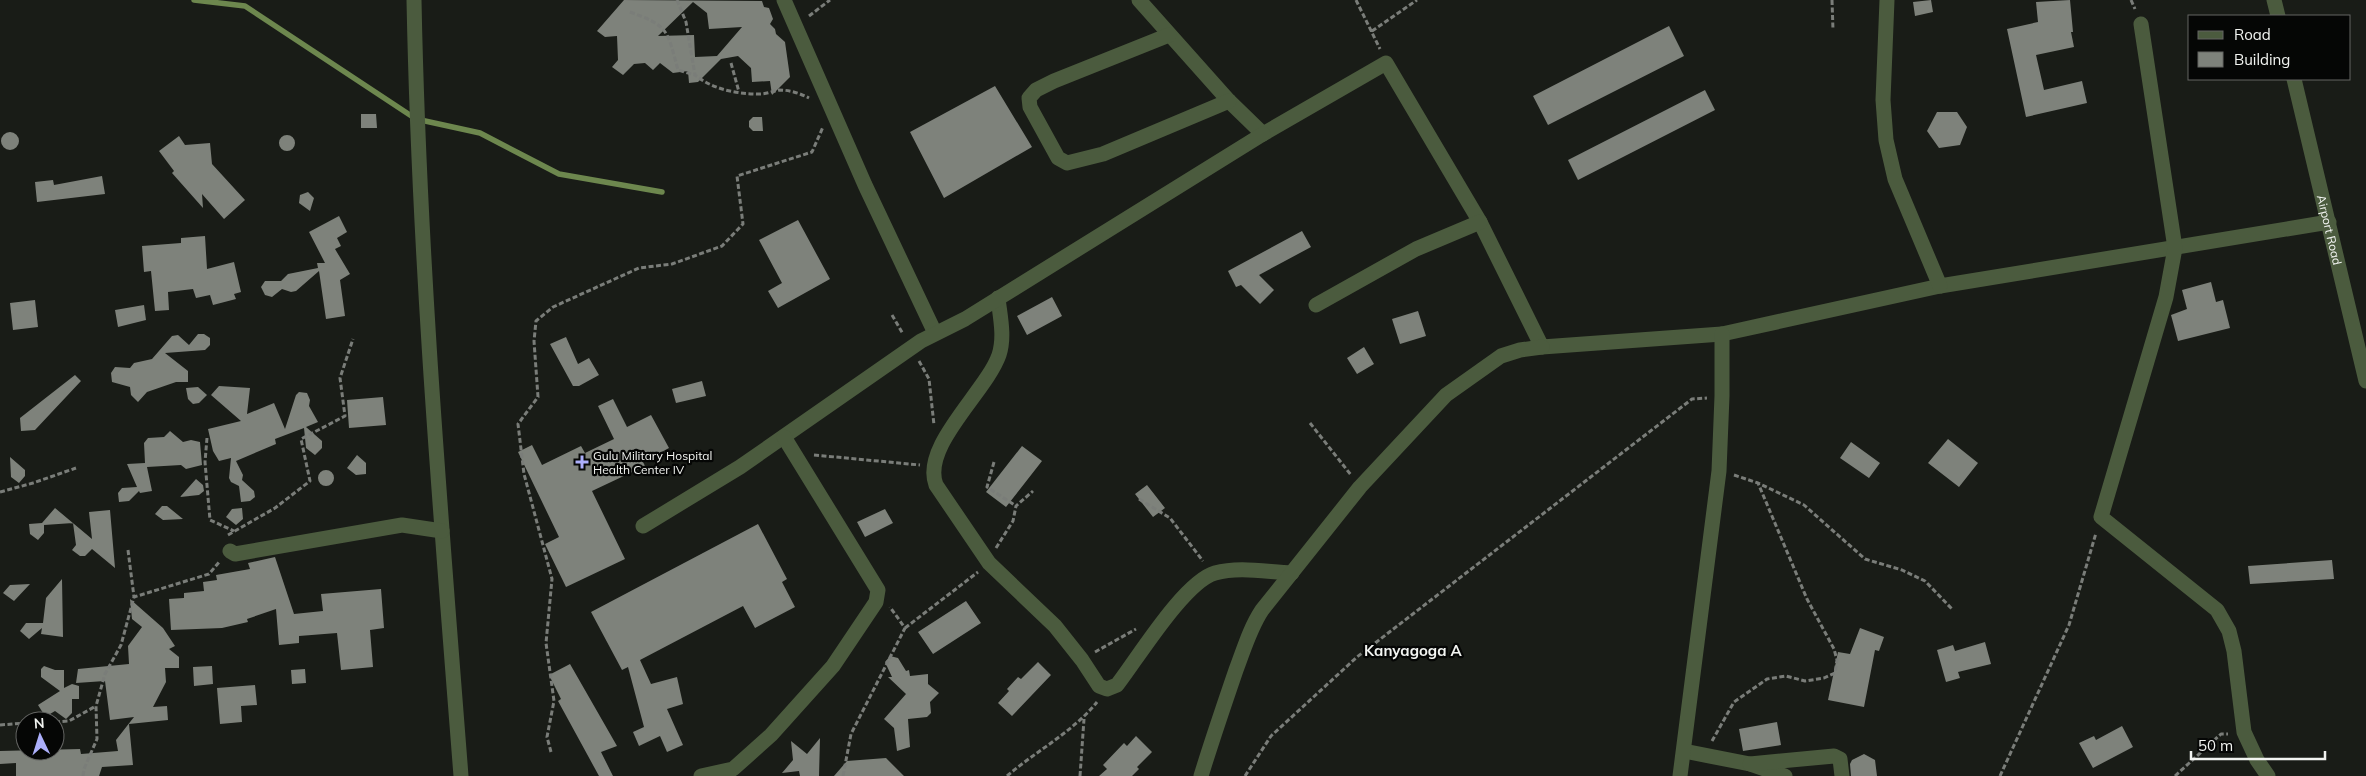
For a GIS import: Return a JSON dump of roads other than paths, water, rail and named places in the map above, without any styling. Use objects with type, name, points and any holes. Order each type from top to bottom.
[{"type":"street","points":[[414,0],[416,119],[442,531],[461,776]]},
{"type":"street","points":[[784,0],[831,108],[935,333]]},
{"type":"street","points":[[1139,0],[1169,36],[1229,101],[1263,134]]},
{"type":"street","points":[[1886,0],[1883,100],[1886,140],[1895,179],[1940,286]]},
{"type":"street","points":[[2274,0],[2278,15]]},
{"type":"street","points":[[2141,24],[2175,248],[2166,297],[2101,517],[2217,610],[2229,631],[2234,651],[2244,732],[2257,760],[2268,776]]},
{"type":"street","points":[[1169,36],[1054,80],[1036,90],[1029,98],[1030,107],[1058,158],[1068,163],[1096,156],[1229,101]]},
{"type":"street","points":[[643,526],[682,504],[784,437],[935,333],[965,320],[1263,134],[1386,63],[1480,222],[1542,347]]},
{"type":"street","name":"Airport Road","points":[[2294,80],[2366,381]]},
{"type":"street","points":[[1316,305],[1416,249],[1480,222]]},
{"type":"street","points":[[1202,776],[1216,726],[1254,622],[1360,487],[1446,395],[1501,356],[1520,350],[1542,347],[1722,334],[1940,286],[2329,222]]},
{"type":"street","points":[[998,298],[1002,336],[999,355],[935,460],[936,485],[987,559],[1055,626],[1082,660],[1099,686],[1107,689],[1117,684],[1170,612],[1201,580],[1214,573],[1231,569],[1292,573]]},
{"type":"street","points":[[1680,776],[1719,471],[1722,334]]},
{"type":"street","points":[[701,776],[733,768],[771,735],[833,666],[876,602],[878,590],[784,437]]},
{"type":"street","points":[[230,551],[235,554],[402,525],[442,531]]},
{"type":"street","points":[[1684,752],[1750,764],[1784,776]]},
{"type":"street","points":[[1750,764],[1834,756],[1840,759],[1842,776]]},
{"type":"waterway","points":[[194,0],[245,6],[416,119],[480,133],[559,174],[662,192]]},
{"type":"place","name":"Gulu Military Hospital Health Center IV","points":[[582,462]]},
{"type":"district","name":"Kanyagoga A","points":[[1413,650]]}]
